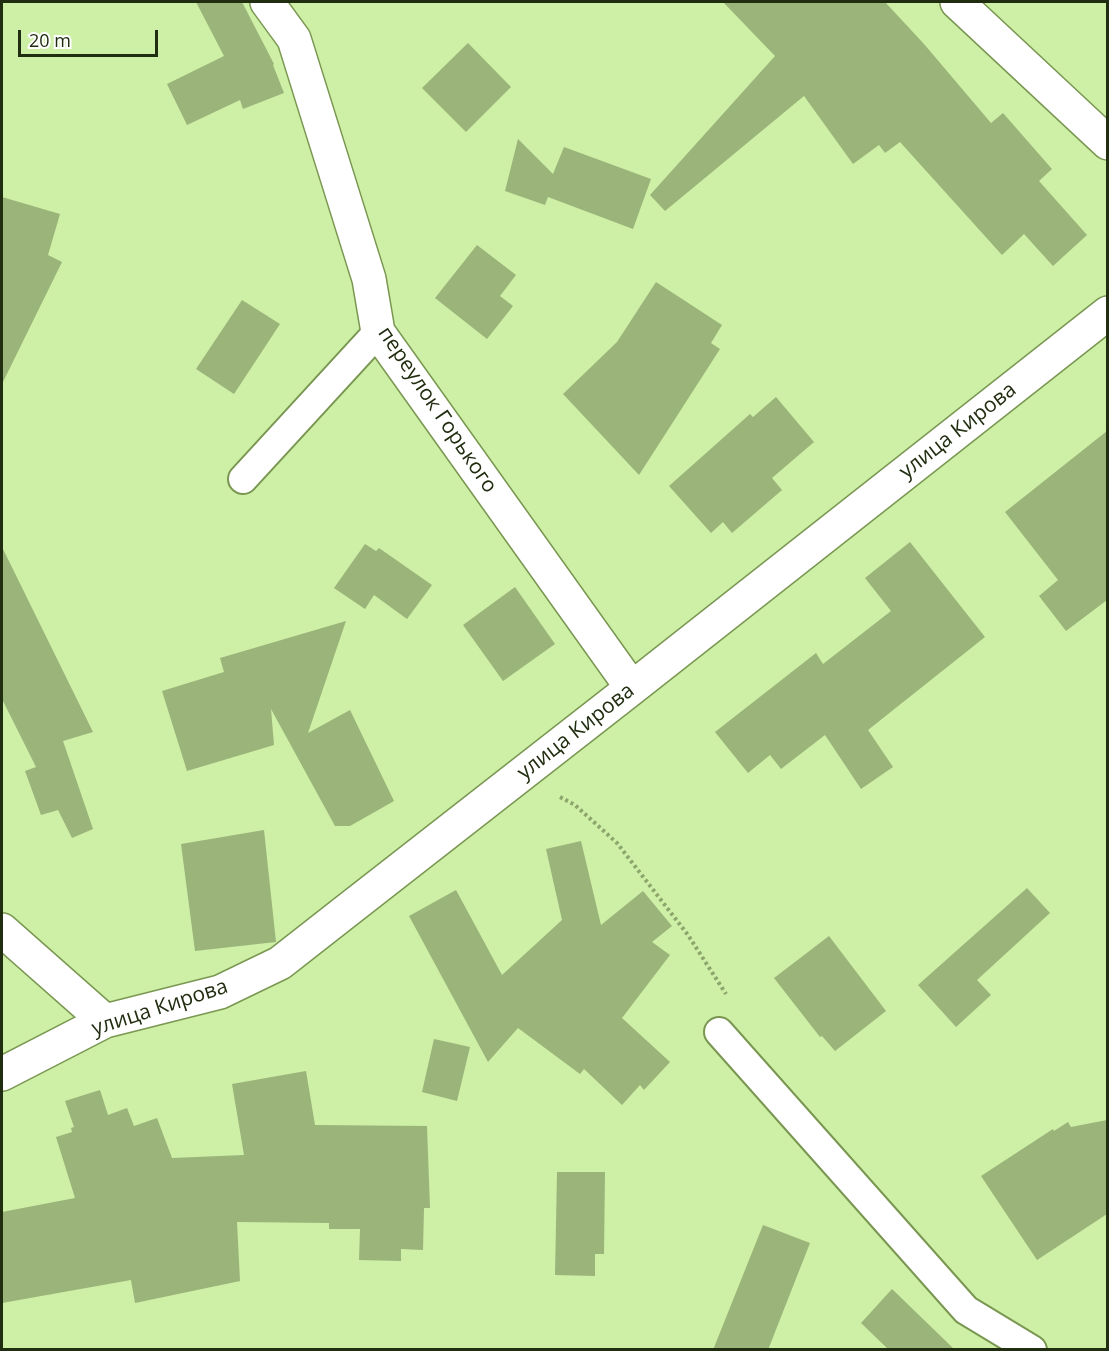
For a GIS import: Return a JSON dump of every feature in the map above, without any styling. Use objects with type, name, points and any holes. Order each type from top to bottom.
[{"type":"street","name":"переулок Горького","points":[[267,2],[294,39],[369,279],[378,332],[632,688]]},
{"type":"street","points":[[957,2],[1107,143]]},
{"type":"street","name":"улица Кирова","points":[[2,1074],[105,1021],[220,992],[280,963],[1107,312]]},
{"type":"street","points":[[2,930],[105,1021]]},
{"type":"lane","points":[[243,479],[378,332]]},
{"type":"lane","points":[[719,1032],[966,1310],[1032,1350]]},
{"type":"path","points":[[520,776],[575,805],[617,843],[688,935],[728,997],[738,1053]]},
{"type":"building","points":[[196,2],[242,2],[274,64],[284,93],[243,109],[240,100],[187,125],[167,84],[224,56]]},
{"type":"building","points":[[723,2],[885,2],[991,123],[1003,113],[1052,169],[1039,181],[1087,235],[1053,266],[1024,234],[1002,255],[900,142],[885,153],[879,145],[853,164],[804,96],[665,211],[650,195],[775,56]]},
{"type":"building","points":[[468,43],[511,87],[466,132],[422,88]]},
{"type":"building","points":[[518,139],[553,174],[564,147],[651,179],[633,229],[548,197],[545,205],[505,191]]},
{"type":"building","points":[[2,197],[60,214],[48,255],[62,262],[2,384]]},
{"type":"building","points":[[477,245],[516,275],[500,296],[513,306],[487,339],[435,298]]},
{"type":"building","points":[[656,282],[722,325],[711,343],[720,349],[639,475],[563,394],[617,342]]},
{"type":"building","points":[[242,300],[280,324],[234,394],[196,369]]},
{"type":"building","points":[[776,397],[814,442],[772,478],[782,490],[732,533],[723,522],[711,533],[669,486],[750,414],[753,417]]},
{"type":"building","points":[[1107,431],[1107,600],[1066,631],[1039,596],[1058,580],[1005,512]]},
{"type":"building","points":[[910,542],[985,637],[868,730],[893,767],[861,789],[825,735],[781,769],[770,755],[748,773],[715,732],[816,653],[823,664],[891,611],[865,578]]},
{"type":"building","points":[[365,544],[376,551],[379,548],[432,585],[407,619],[374,595],[365,609],[334,588]]},
{"type":"building","points":[[2,547],[93,732],[63,741],[93,829],[72,838],[58,810],[41,815],[25,771],[36,767],[2,699]]},
{"type":"building","points":[[515,587],[555,644],[503,681],[463,625]]},
{"type":"building","points":[[346,621],[308,733],[350,710],[394,801],[350,826],[335,826],[271,709],[274,745],[187,771],[162,691],[224,672],[220,658]]},
{"type":"building","points":[[264,830],[276,942],[195,951],[181,844]]},
{"type":"building","points":[[581,841],[601,925],[643,891],[672,926],[652,942],[670,955],[622,1018],[670,1062],[644,1090],[640,1085],[622,1105],[584,1069],[580,1074],[518,1028],[488,1062],[409,916],[456,890],[502,975],[562,920],[546,849]]},
{"type":"building","points":[[1027,888],[1050,913],[977,980],[991,995],[956,1027],[918,985]]},
{"type":"building","points":[[829,936],[886,1011],[835,1051],[822,1036],[820,1037],[774,978]]},
{"type":"building","points":[[434,1039],[470,1047],[457,1101],[422,1092]]},
{"type":"building","points":[[306,1071],[315,1125],[427,1126],[430,1208],[424,1208],[423,1250],[401,1249],[401,1261],[359,1260],[360,1229],[329,1229],[329,1223],[237,1222],[240,1281],[135,1303],[131,1280],[2,1303],[2,1212],[75,1198],[56,1137],[72,1132],[71,1128],[74,1127],[65,1101],[100,1090],[108,1115],[127,1108],[134,1126],[157,1118],[172,1158],[244,1155],[232,1084]]},
{"type":"building","points":[[1107,1120],[1107,1214],[1037,1260],[981,1176],[1053,1129],[1054,1131],[1068,1122],[1071,1127]]},
{"type":"building","points":[[557,1172],[605,1172],[604,1254],[595,1254],[595,1276],[555,1275]]},
{"type":"building","points":[[763,1225],[810,1243],[768,1350],[713,1350]]},
{"type":"building","points":[[892,1289],[955,1350],[889,1350],[861,1323]]}]
